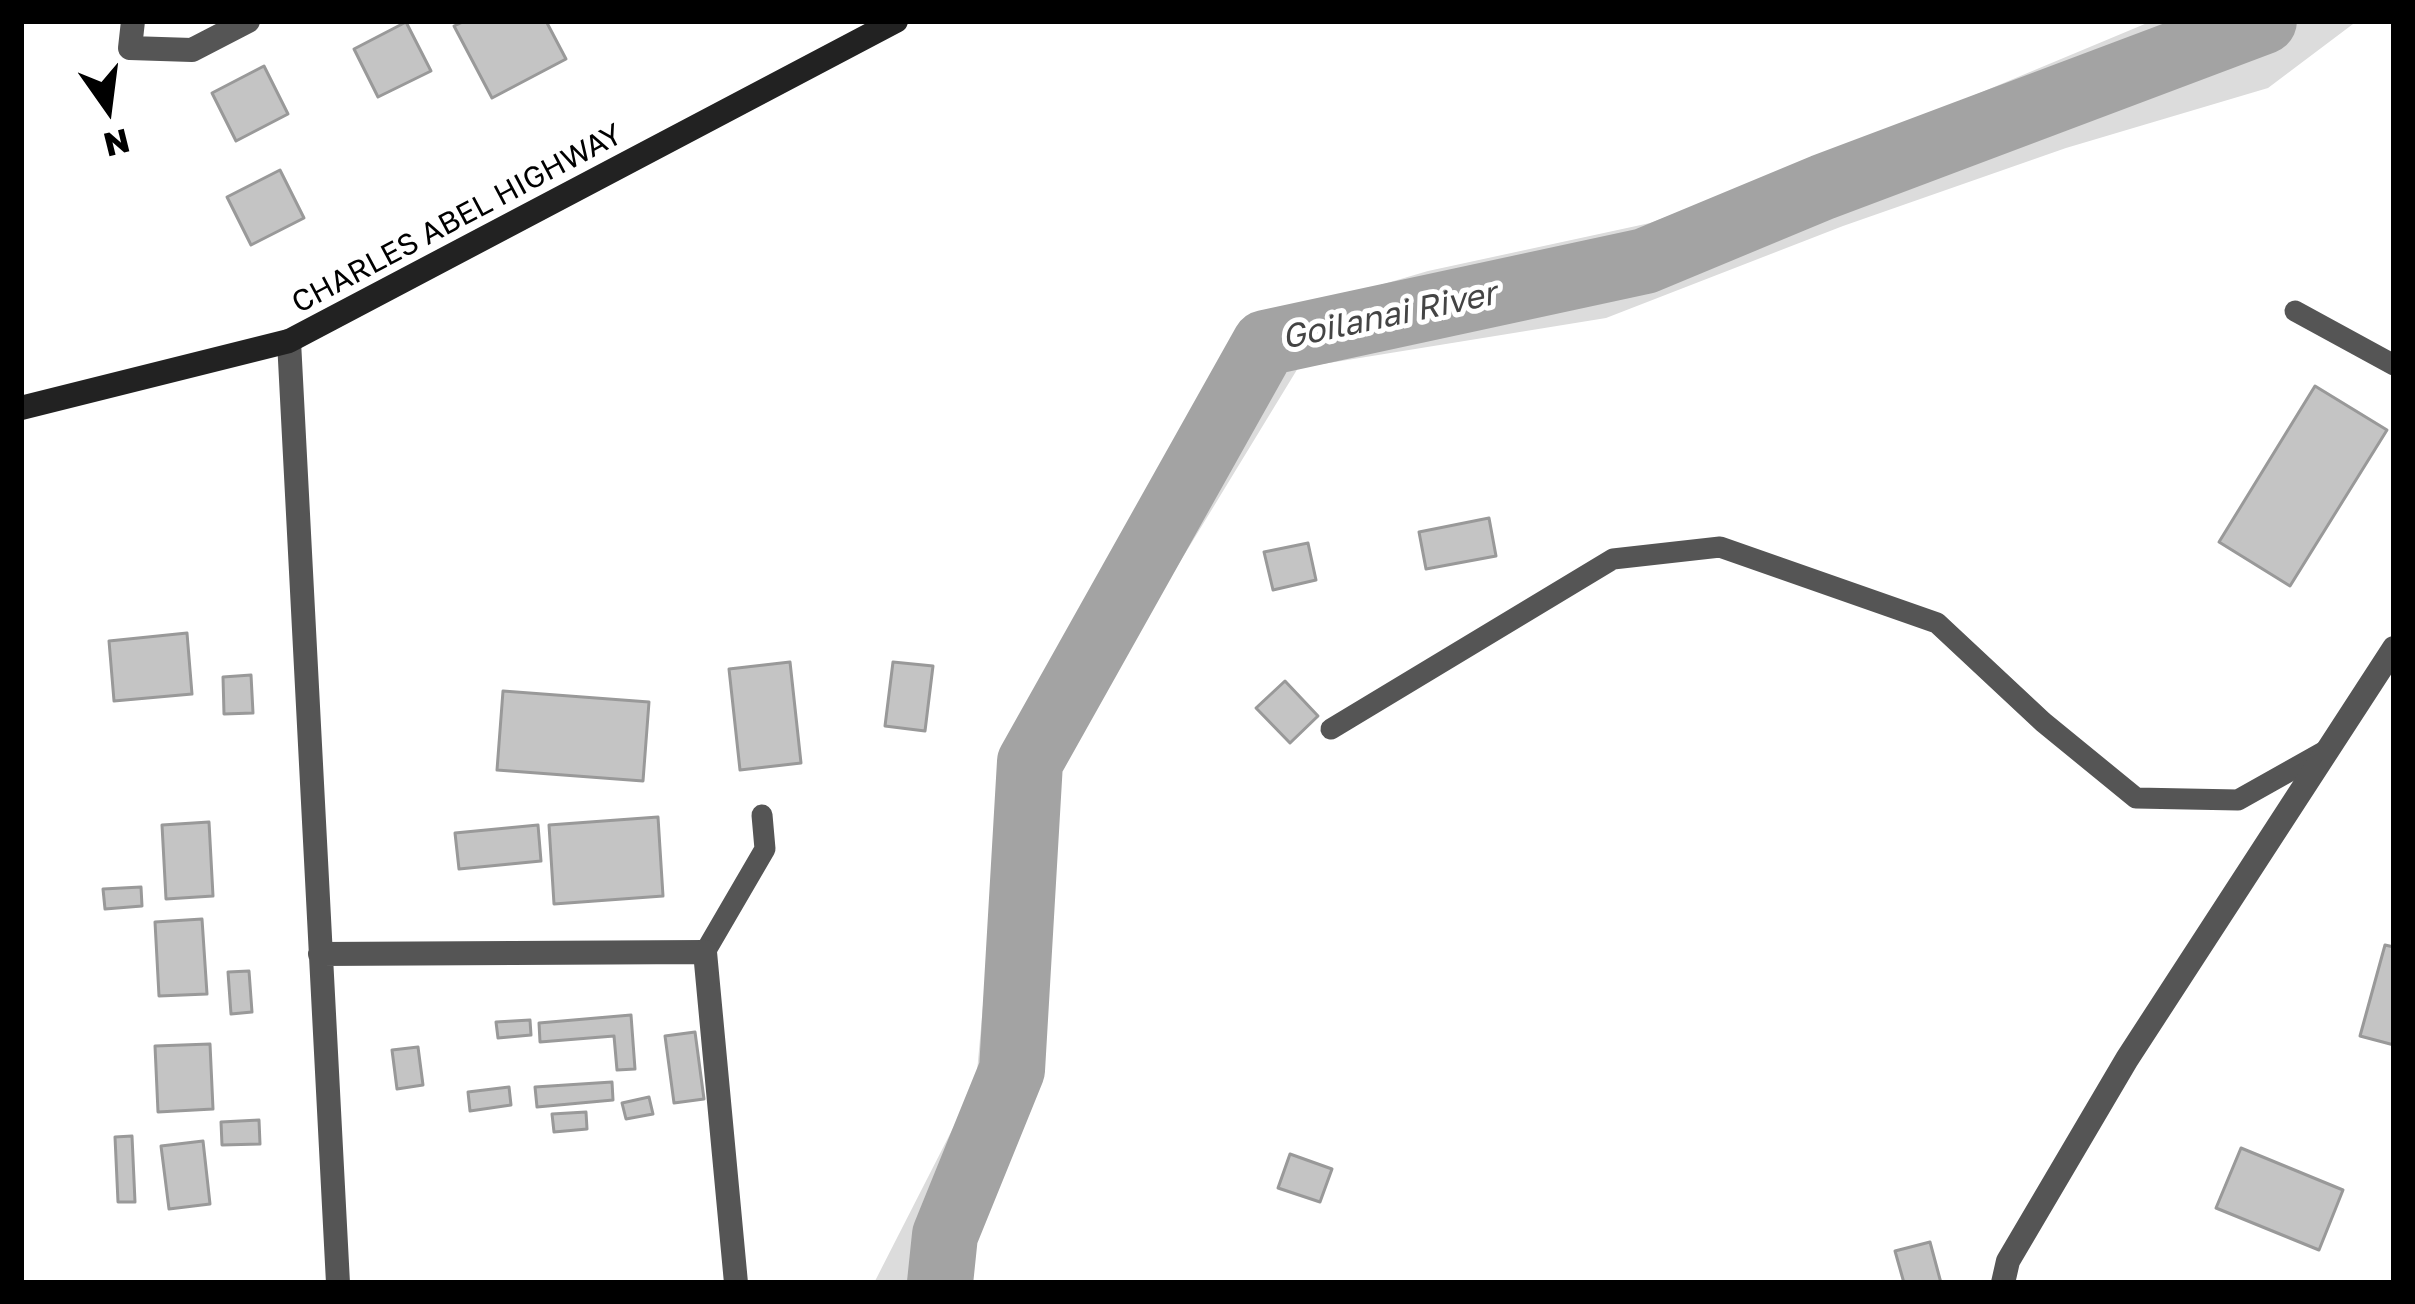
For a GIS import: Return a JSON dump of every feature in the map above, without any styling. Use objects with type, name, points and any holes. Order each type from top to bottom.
[{"type":"main road","name":"CHARLES ABEL HIGHWAY","points":[[21,408],[290,341],[896,21]]},
{"type":"street","points":[[133,21],[130,48],[192,50],[248,21]]},
{"type":"street","points":[[290,341],[338,1283]]},
{"type":"street","points":[[2003,1283],[2008,1261],[2127,1059],[2394,648]]},
{"type":"street","points":[[320,954],[705,952],[736,1283]]},
{"type":"lane","points":[[2295,311],[2394,365]]},
{"type":"lane","points":[[1330,729],[1613,559],[1720,547],[1937,623],[2043,722],[2136,798],[2238,800],[2328,750]]},
{"type":"lane","points":[[705,952],[765,849],[762,815]]},
{"type":"shaded area","points":[[2152,21],[2357,21],[2268,88],[2066,148],[1843,226],[1606,318],[1298,368],[1055,767],[1037,1073],[975,1241],[969,1283],[874,1283],[976,1083],[1004,772],[1237,327],[1428,271],[1650,223],[1836,153]]},
{"type":"building","points":[[465,21],[546,21],[566,59],[492,98],[454,26]]},
{"type":"building","points":[[406,22],[431,71],[378,97],[354,49]]},
{"type":"building","points":[[264,66],[288,114],[236,141],[212,93]]},
{"type":"building","points":[[280,170],[304,218],[251,245],[227,197]]},
{"type":"building","points":[[2315,386],[2387,430],[2290,586],[2219,542]]},
{"type":"building","points":[[1489,518],[1496,556],[1426,569],[1419,532]]},
{"type":"building","points":[[1308,543],[1316,580],[1273,590],[1264,552]]},
{"type":"building","points":[[187,633],[192,694],[114,701],[109,641]]},
{"type":"building","points":[[790,662],[801,763],[740,770],[729,669]]},
{"type":"building","points":[[893,662],[933,666],[925,731],[885,726]]},
{"type":"building","points":[[251,675],[253,713],[224,714],[223,677]]},
{"type":"building","points":[[1285,681],[1318,716],[1290,743],[1256,708]]},
{"type":"building","points":[[503,691],[649,702],[643,781],[497,770]]},
{"type":"building","points":[[658,817],[663,896],[554,904],[549,825]]},
{"type":"building","points":[[209,822],[213,896],[166,899],[162,825]]},
{"type":"building","points":[[538,825],[541,861],[459,869],[455,833]]},
{"type":"building","points":[[141,887],[142,906],[105,909],[103,889]]},
{"type":"building","points":[[202,919],[207,994],[159,996],[155,922]]},
{"type":"building","points":[[2385,945],[2394,947],[2394,1045],[2360,1036]]},
{"type":"building","points":[[249,971],[252,1012],[231,1014],[228,972]]},
{"type":"building","points":[[631,1015],[635,1069],[617,1070],[614,1036],[540,1042],[539,1023]]},
{"type":"building","points":[[530,1020],[531,1035],[498,1038],[496,1022]]},
{"type":"building","points":[[695,1032],[704,1099],[674,1103],[665,1036]]},
{"type":"building","points":[[210,1044],[213,1109],[158,1112],[155,1046]]},
{"type":"building","points":[[418,1047],[423,1085],[397,1089],[392,1050]]},
{"type":"building","points":[[612,1082],[613,1100],[537,1107],[535,1087]]},
{"type":"building","points":[[509,1087],[511,1105],[470,1111],[468,1092]]},
{"type":"building","points":[[649,1097],[653,1114],[626,1119],[622,1103]]},
{"type":"building","points":[[586,1112],[587,1129],[554,1132],[552,1114]]},
{"type":"building","points":[[259,1120],[260,1144],[222,1145],[221,1122]]},
{"type":"building","points":[[132,1136],[135,1202],[118,1202],[115,1137]]},
{"type":"building","points":[[203,1141],[210,1204],[169,1209],[161,1146]]},
{"type":"building","points":[[2241,1148],[2343,1190],[2319,1250],[2216,1208]]},
{"type":"building","points":[[1290,1154],[1332,1169],[1320,1202],[1278,1188]]},
{"type":"building","points":[[1930,1242],[1941,1283],[1904,1283],[1895,1251]]},
{"type":"waterway","name":"Goilanai River","points":[[940,1283],[945,1235],[1012,1070],[1030,762],[1265,343],[1645,261],[1823,187],[2264,21]]}]
